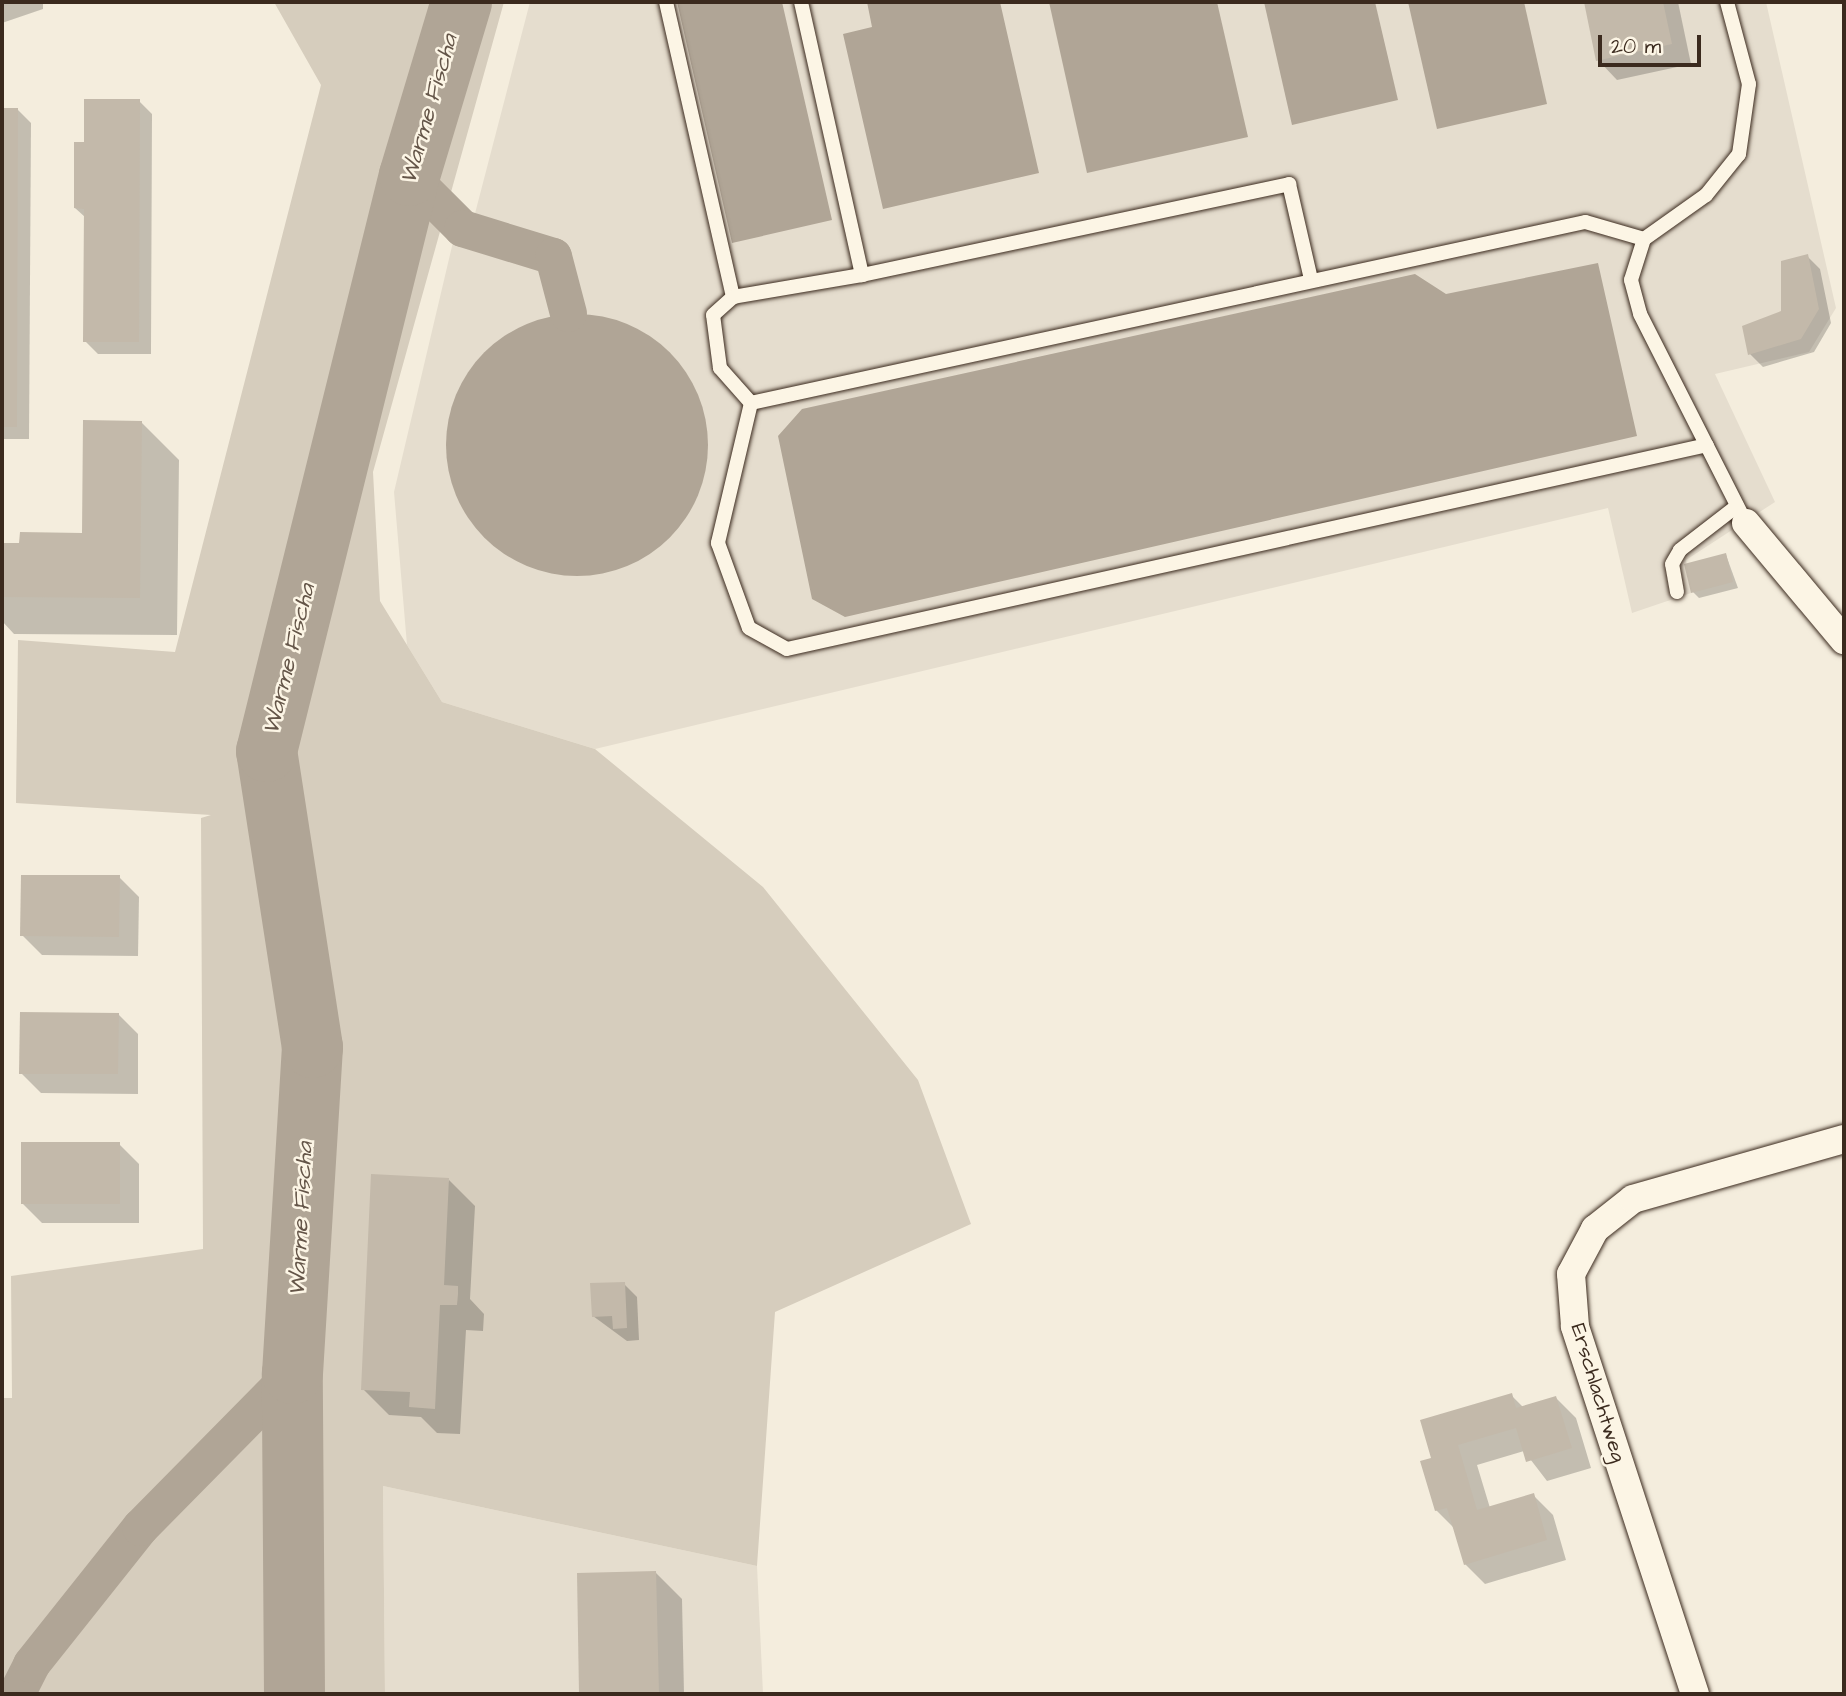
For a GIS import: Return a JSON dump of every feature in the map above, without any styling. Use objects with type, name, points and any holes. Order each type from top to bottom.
[{"type":"street","points":[[1741,514],[1844,640]]},
{"type":"street","name":"Erschlachtweg","points":[[1695,1694],[1575,1326],[1571,1274],[1595,1229],[1633,1199],[1844,1139]]},
{"type":"lane","points":[[666,2],[733,296]]},
{"type":"lane","points":[[802,2],[862,275]]},
{"type":"lane","points":[[1677,593],[1672,564],[1680,550],[1741,514],[1640,314],[1631,280],[1644,239],[1706,195],[1739,154],[1749,83],[1727,2]]},
{"type":"lane","points":[[751,403],[720,368],[713,315],[733,296],[862,275],[1289,184],[1311,279]]},
{"type":"lane","points":[[751,403],[1311,279],[1585,222],[1644,239]]},
{"type":"lane","points":[[751,403],[718,543],[749,628],[787,649],[1707,445]]},
{"type":"shaded area","points":[[274,2],[504,2],[373,472],[380,601],[442,702],[595,749],[763,887],[918,1080],[971,1224],[775,1312],[757,1566],[383,1486],[385,1694],[2,1694],[2,1398],[12,1398],[11,1276],[203,1249],[201,818],[211,815],[16,803],[18,640],[175,652],[321,85]]},
{"type":"shaded area","points":[[530,2],[1766,2],[1836,308],[1809,352],[1715,374],[1775,502],[1686,560],[1691,593],[1632,613],[1608,508],[595,749],[442,702],[407,645],[394,492],[453,242],[472,225]]},
{"type":"shaded area","points":[[677,2],[782,2],[832,220],[732,243]]},
{"type":"shaded area","points":[[867,2],[1000,2],[1039,173],[883,209],[843,34],[872,27]]},
{"type":"shaded area","points":[[1049,2],[1217,2],[1248,137],[1087,173]]},
{"type":"shaded area","points":[[1264,2],[1375,2],[1398,100],[1292,125]]},
{"type":"shaded area","points":[[1408,2],[1524,2],[1547,104],[1437,129]]},
{"type":"shaded area","points":[[1598,263],[1637,436],[845,617],[812,599],[778,436],[802,409],[1415,274],[1446,294]]},
{"type":"shaded area","points":[[564,314],[590,314],[615,319],[639,329],[670,352],[693,383],[703,407],[708,445],[703,483],[693,507],[670,538],[639,561],[615,571],[590,576],[564,576],[539,571],[515,561],[484,538],[461,507],[451,483],[446,458],[446,432],[451,407],[461,383],[484,352],[515,329],[539,319]]},
{"type":"shaded area","points":[[383,1486],[757,1566],[763,1694],[385,1694]]},
{"type":"building","points":[[1584,2],[1663,2],[1672,44],[1596,61]]},
{"type":"building","points":[[84,99],[140,99],[139,342],[83,342],[84,209],[74,208],[74,142],[84,142]]},
{"type":"building","points":[[2,108],[18,108],[17,427],[2,427]]},
{"type":"building","points":[[1808,254],[1819,309],[1801,339],[1748,355],[1742,326],[1781,311],[1781,261]]},
{"type":"building","points":[[83,420],[142,421],[140,598],[2,597],[2,543],[19,543],[20,532],[82,533]]},
{"type":"building","points":[[1726,553],[1733,582],[1691,593],[1684,564]]},
{"type":"building","points":[[21,875],[120,875],[119,937],[20,936]]},
{"type":"building","points":[[20,1012],[119,1013],[118,1074],[19,1074]]},
{"type":"building","points":[[21,1142],[120,1142],[120,1204],[21,1204]]},
{"type":"building","points":[[371,1174],[449,1178],[444,1285],[458,1286],[458,1294],[457,1305],[440,1305],[435,1409],[409,1407],[410,1392],[361,1390]]},
{"type":"building","points":[[625,1282],[627,1328],[613,1329],[612,1316],[592,1317],[590,1283]]},
{"type":"building","points":[[1512,1393],[1516,1408],[1556,1396],[1572,1448],[1526,1462],[1516,1428],[1458,1445],[1477,1510],[1534,1493],[1547,1540],[1464,1565],[1447,1508],[1435,1511],[1420,1461],[1431,1458],[1420,1420]]},
{"type":"building","points":[[656,1571],[659,1694],[579,1694],[577,1573]]},
{"type":"waterway","name":"Warme Fischa","points":[[294,1694],[292,1373],[312,1047],[266,751],[409,175],[461,2]]},
{"type":"waterway","points":[[409,175],[462,228],[553,256],[568,313]]},
{"type":"waterway","name":"Warme Fischa","points":[[16,1694],[31,1664],[140,1527],[292,1373]]}]
